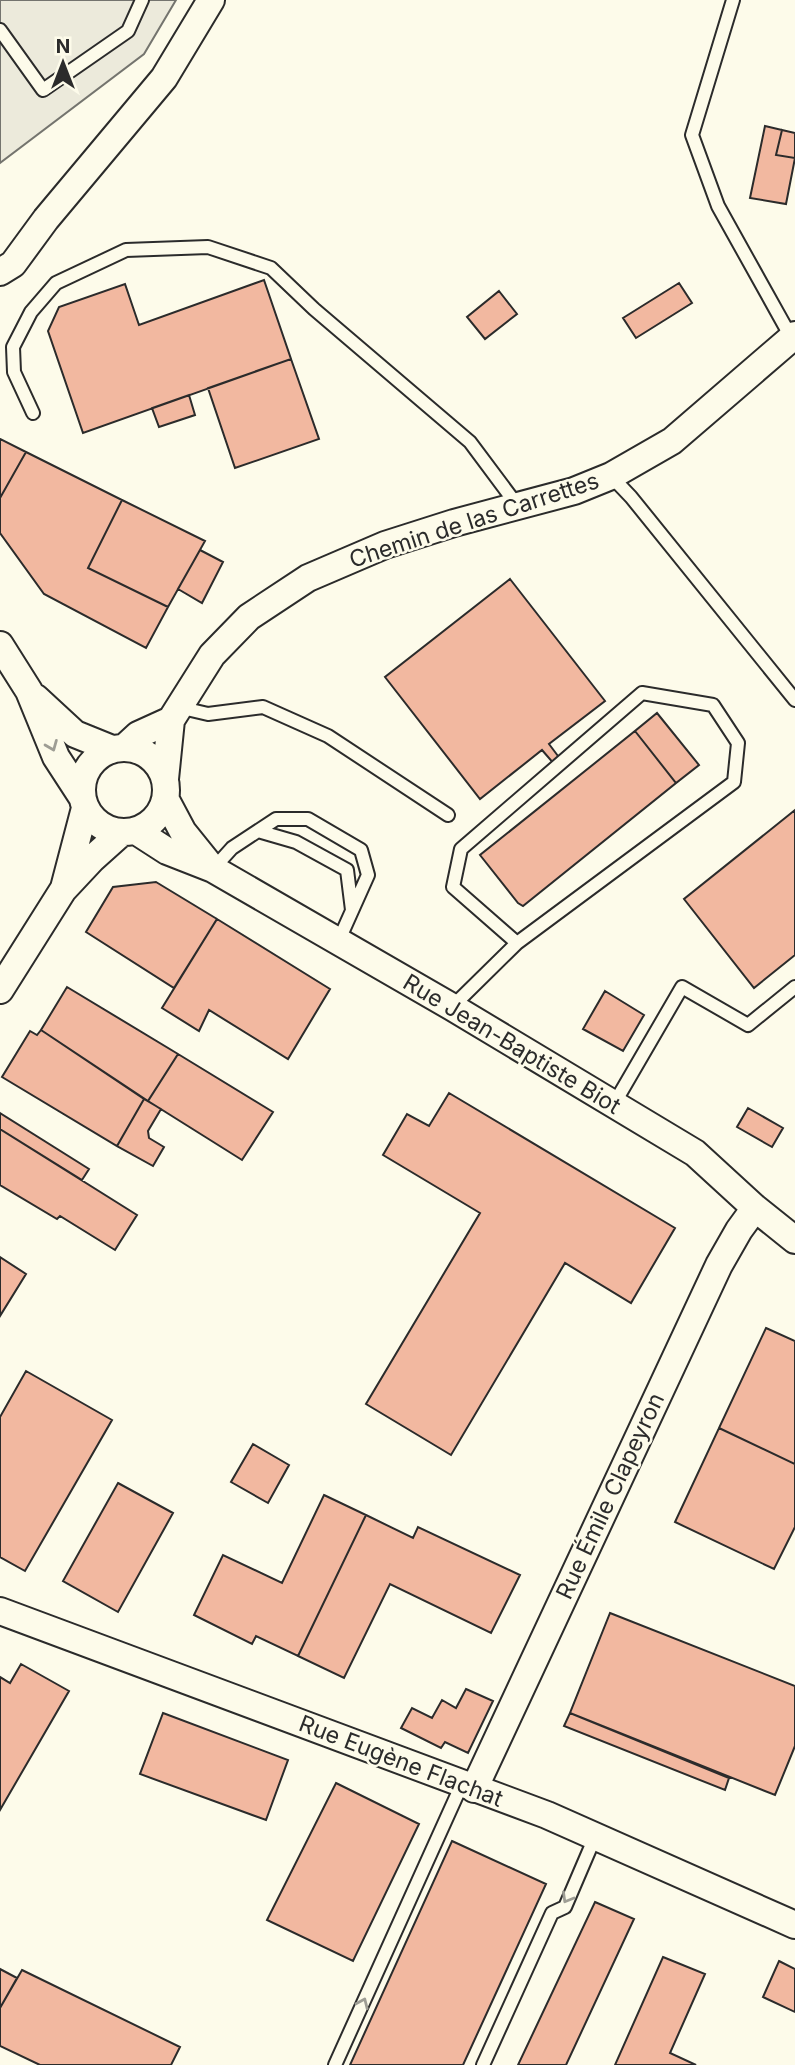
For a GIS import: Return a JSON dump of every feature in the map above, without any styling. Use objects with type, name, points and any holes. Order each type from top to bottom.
[{"type":"street","points":[[0,272],[13,264],[46,219],[164,78],[211,0]]},
{"type":"street","points":[[0,252],[46,219]]},
{"type":"street","name":"Chemin de las Carrettes","points":[[165,790],[174,714],[212,655],[249,617],[308,578],[385,545],[517,505],[574,491],[611,476],[672,441],[793,336]]},
{"type":"street","points":[[0,645],[29,691],[56,757],[93,819],[103,827],[128,832]]},
{"type":"street","points":[[0,990],[63,890],[92,859],[128,832],[153,820],[165,790],[159,767],[150,757],[139,750],[118,748],[75,734],[29,691]]},
{"type":"street","points":[[63,890],[83,803],[81,784],[91,762],[174,714]]},
{"type":"street","name":"Rue Jean-Baptiste Biot","points":[[165,790],[183,832],[213,869]]},
{"type":"street","name":"Rue Jean-Baptiste Biot","points":[[128,832],[213,869],[452,1007],[695,1153],[755,1208],[795,1240]]},
{"type":"street","name":"Rue Émile Clapeyron","points":[[468,1786],[719,1265],[755,1208]]},
{"type":"street","name":"Rue Eugène Flachat","points":[[0,1611],[547,1815],[795,1925]]},
{"type":"lane","points":[[0,30],[43,90],[128,32],[142,0]]},
{"type":"lane","points":[[733,0],[692,135],[718,206],[793,336]]},
{"type":"lane","points":[[33,413],[13,372],[13,347],[31,312],[56,283],[126,250],[208,247],[271,268],[314,309],[470,442],[517,505]]},
{"type":"lane","points":[[611,476],[631,497],[795,700]]},
{"type":"lane","points":[[452,1007],[517,943],[734,782],[738,743],[713,705],[642,693],[461,849],[453,887],[517,943]]},
{"type":"lane","points":[[174,714],[263,707],[328,736],[448,815]]},
{"type":"lane","points":[[213,869],[232,848],[276,819],[308,818],[362,850],[368,875],[338,943]]},
{"type":"lane","points":[[258,831],[296,842],[347,870],[353,910]]},
{"type":"lane","points":[[614,1104],[682,987],[748,1025],[795,987]]},
{"type":"lane","points":[[335,2065],[468,1786]]},
{"type":"lane","points":[[483,2065],[552,1913],[565,1907],[595,1837]]},
{"type":"shaded area","points":[[0,0],[176,0],[144,54],[0,163]]},
{"type":"building","points":[[765,126],[782,130],[776,155],[795,158],[786,204],[750,198]]},
{"type":"building","points":[[782,130],[795,133],[795,158],[776,155]]},
{"type":"building","points":[[264,280],[291,359],[83,433],[48,331],[59,307],[125,284],[139,325]]},
{"type":"building","points":[[679,283],[692,303],[636,338],[623,318]]},
{"type":"building","points":[[499,291],[517,314],[485,339],[467,317]]},
{"type":"building","points":[[291,359],[319,439],[235,468],[208,388]]},
{"type":"building","points":[[189,395],[195,415],[159,427],[152,408]]},
{"type":"building","points":[[0,439],[26,452],[0,498]]},
{"type":"building","points":[[26,452],[122,500],[88,568],[168,607],[146,648],[44,594],[0,533],[0,498]]},
{"type":"building","points":[[122,500],[205,541],[168,607],[88,568]]},
{"type":"building","points":[[200,550],[223,562],[202,603],[178,589]]},
{"type":"building","points":[[510,579],[605,701],[549,744],[561,760],[555,765],[542,750],[480,799],[385,677]]},
{"type":"building","points":[[657,713],[699,765],[676,783],[635,731]]},
{"type":"building","points":[[635,731],[676,783],[523,906],[518,903],[480,855]]},
{"type":"building","points":[[795,810],[795,955],[754,988],[684,899]]},
{"type":"building","points":[[156,882],[217,919],[174,988],[86,932],[113,887]]},
{"type":"building","points":[[217,919],[330,989],[288,1059],[209,1010],[199,1031],[162,1008]]},
{"type":"building","points":[[67,987],[178,1054],[148,1101],[41,1030]]},
{"type":"building","points":[[605,991],[644,1015],[623,1051],[583,1029]]},
{"type":"building","points":[[41,1030],[144,1099],[117,1146],[2,1077],[30,1031],[37,1035]]},
{"type":"building","points":[[178,1054],[273,1112],[242,1160],[148,1101]]},
{"type":"building","points":[[449,1093],[675,1228],[631,1303],[565,1263],[451,1455],[366,1404],[480,1213],[383,1155],[407,1114],[429,1126]]},
{"type":"building","points":[[144,1099],[161,1109],[148,1131],[149,1138],[164,1147],[153,1166],[117,1146]]},
{"type":"building","points":[[748,1108],[783,1128],[772,1147],[737,1127]]},
{"type":"building","points":[[0,1113],[89,1169],[82,1180],[0,1129]]},
{"type":"building","points":[[0,1129],[137,1215],[115,1250],[60,1216],[57,1219],[0,1185]]},
{"type":"building","points":[[0,1257],[26,1274],[0,1316]]},
{"type":"building","points":[[766,1328],[795,1341],[795,1464],[719,1428]]},
{"type":"building","points":[[26,1371],[112,1420],[25,1571],[0,1557],[0,1417]]},
{"type":"building","points":[[719,1428],[795,1464],[795,1527],[774,1569],[675,1522]]},
{"type":"building","points":[[253,1444],[289,1465],[268,1503],[231,1482]]},
{"type":"building","points":[[118,1483],[173,1513],[118,1612],[63,1581]]},
{"type":"building","points":[[324,1495],[366,1515],[298,1656],[256,1636],[252,1644],[194,1615],[223,1555],[282,1583]]},
{"type":"building","points":[[366,1515],[413,1538],[418,1527],[520,1575],[491,1633],[390,1584],[344,1678],[298,1656]]},
{"type":"building","points":[[610,1613],[795,1686],[795,1746],[775,1795],[570,1713]]},
{"type":"building","points":[[21,1664],[69,1691],[0,1810],[0,1677],[10,1683]]},
{"type":"building","points":[[466,1689],[493,1701],[468,1753],[445,1742],[441,1748],[401,1728],[412,1708],[432,1718],[442,1700],[456,1708]]},
{"type":"building","points":[[163,1713],[288,1760],[266,1820],[140,1774]]},
{"type":"building","points":[[570,1713],[729,1778],[725,1790],[564,1726]]},
{"type":"building","points":[[336,1783],[419,1824],[353,1961],[267,1920]]},
{"type":"building","points":[[452,1841],[546,1884],[463,2065],[350,2065]]},
{"type":"building","points":[[595,1902],[634,1919],[566,2065],[518,2065]]},
{"type":"building","points":[[663,1957],[705,1974],[670,2053],[696,2065],[615,2065]]},
{"type":"building","points":[[779,1961],[795,1969],[795,2012],[763,1997]]},
{"type":"building","points":[[0,1969],[17,1978],[0,2008]]},
{"type":"building","points":[[22,1970],[180,2047],[171,2065],[40,2065],[0,2046],[0,2008]]}]
